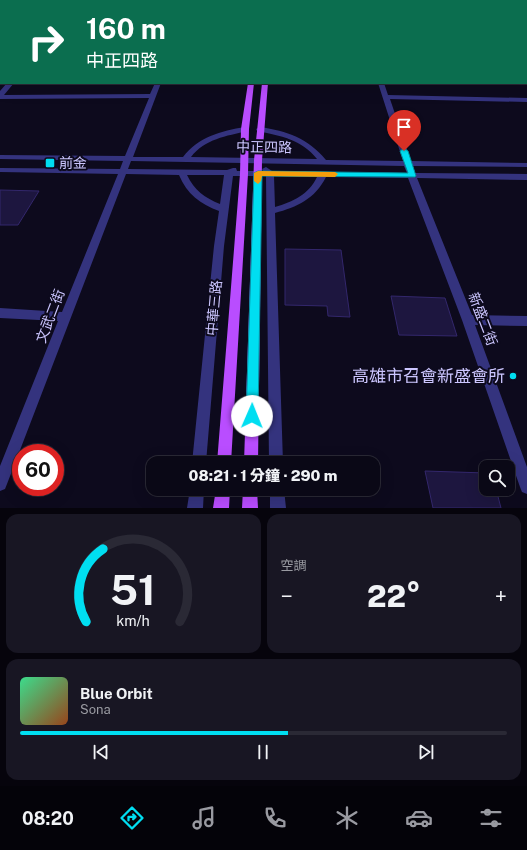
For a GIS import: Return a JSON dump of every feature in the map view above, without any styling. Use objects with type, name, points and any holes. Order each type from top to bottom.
[{"type":"main road","name":"中華三路","points":[[224,456],[244,174],[243,160],[251,84]]},
{"type":"main road","points":[[251,456],[258,160],[265,84]]},
{"type":"main road","points":[[221,508],[222,496]]},
{"type":"main road","points":[[250,496],[250,508]]},
{"type":"street","points":[[421,0],[466,0]]},
{"type":"street","points":[[0,96],[10,84]]},
{"type":"street","name":"文武二街","points":[[0,484],[158,84]]},
{"type":"street","name":"新盛二街","points":[[381,84],[412,176],[468,320],[527,487]]},
{"type":"street","points":[[0,96],[153,96]]},
{"type":"street","points":[[386,97],[527,100]]},
{"type":"street","points":[[186,159],[200,144],[216,135],[246,129]]},
{"type":"street","points":[[260,129],[280,132],[299,138],[314,149],[323,161]]},
{"type":"street","name":"中正四路","points":[[0,157],[408,162],[527,166]]},
{"type":"street","points":[[229,173],[243,160]]},
{"type":"street","points":[[258,160],[270,174],[276,456]]},
{"type":"street","name":"中正四路","points":[[0,170],[527,178]]},
{"type":"street","points":[[182,173],[186,184],[192,192],[210,204],[224,209]]},
{"type":"street","name":"中華三路","points":[[200,456],[219,254],[229,173]]},
{"type":"street","points":[[270,211],[289,207],[302,200],[317,188],[323,174]]},
{"type":"street","points":[[0,313],[66,317]]},
{"type":"street","points":[[468,320],[527,322]]},
{"type":"street","points":[[195,508],[196,496]]},
{"type":"street","points":[[277,496],[278,508]]},
{"type":"building","points":[[0,190],[39,191],[18,225],[0,225]]},
{"type":"building","points":[[285,249],[341,250],[350,317],[328,316],[327,306],[285,305]]},
{"type":"building","points":[[391,296],[445,298],[457,336],[399,335]]},
{"type":"building","points":[[425,471],[479,473],[479,496],[498,496],[501,508],[433,508]]},
{"type":"slow traffic","points":[[258,181],[258,173],[335,174]]},
{"type":"place","name":"前金","points":[[50,163]]},
{"type":"place","name":"高雄市召會新盛會所","points":[[513,376]]},
{"type":"route","points":[[252,416],[258,173],[412,176],[404,151]]}]
